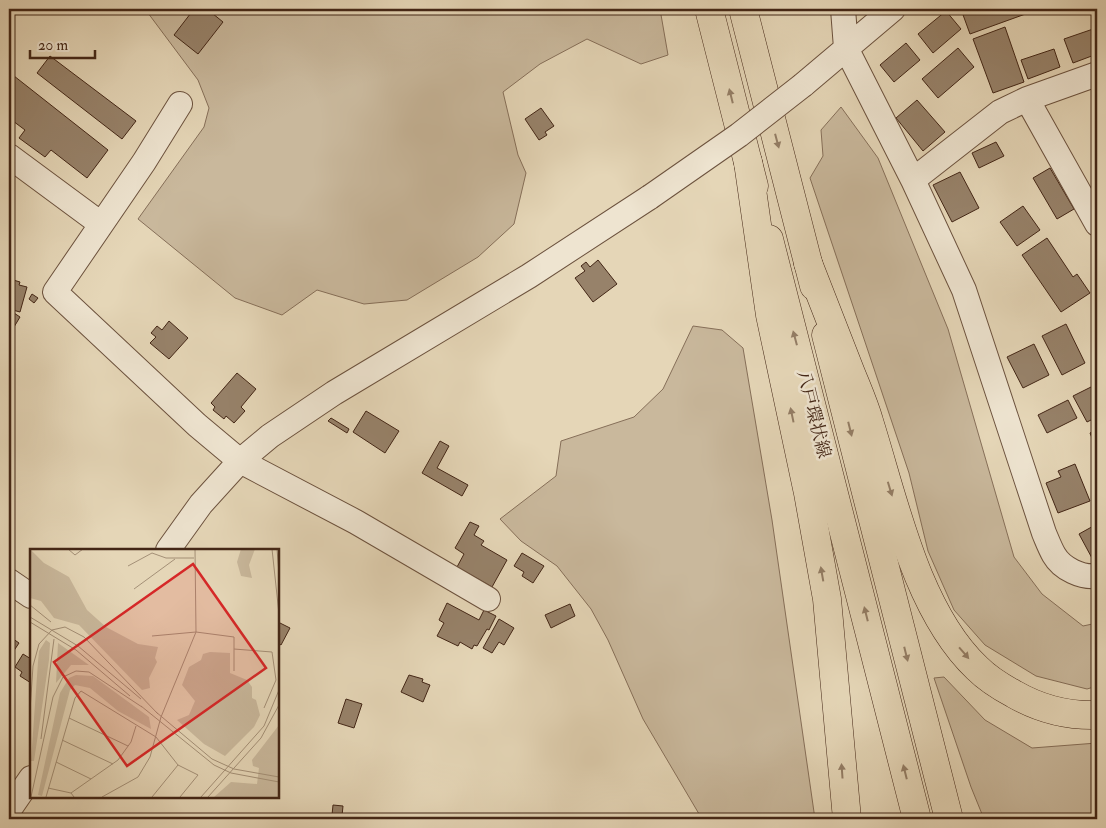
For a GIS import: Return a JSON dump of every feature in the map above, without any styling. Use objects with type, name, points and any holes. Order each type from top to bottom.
[{"type":"main road","name":"八戸環状線","points":[[709,9],[917,819]]},
{"type":"main road","name":"八戸環状線","points":[[743,9],[949,819]]},
{"type":"main road","points":[[748,162],[770,314],[808,493],[827,599],[847,819]]},
{"type":"main road","points":[[808,262],[868,419],[918,575],[936,613],[956,643],[972,662],[1000,686],[1026,701],[1053,711],[1097,716]]},
{"type":"street","points":[[844,9],[846,48],[913,180],[964,290],[1044,533],[1054,557],[1070,570],[1088,577],[1097,576]]},
{"type":"street","points":[[169,549],[201,504],[240,461],[270,436],[334,393],[529,276],[650,197],[739,135],[803,85],[893,9]]},
{"type":"street","points":[[913,180],[1000,112],[1027,99],[1097,74]]},
{"type":"street","points":[[1027,99],[1097,224]]},
{"type":"street","points":[[180,104],[144,162],[55,292],[197,425],[240,461],[356,522],[488,599]]},
{"type":"street","points":[[9,156],[101,224]]},
{"type":"street","points":[[9,580],[30,595]]},
{"type":"street","points":[[9,810],[30,779]]},
{"type":"shaded area","points":[[145,9],[660,9],[668,55],[641,64],[587,39],[540,64],[503,92],[518,155],[526,173],[514,224],[478,257],[407,300],[364,304],[317,290],[282,315],[235,298],[138,219],[204,127],[209,108],[198,80]]},
{"type":"shaded area","points":[[841,107],[878,158],[948,329],[1014,557],[1042,594],[1083,626],[1097,623],[1097,686],[1087,689],[1036,676],[985,645],[954,610],[928,551],[909,473],[810,178],[823,156],[821,130]]},
{"type":"shaded area","points":[[693,326],[722,330],[743,348],[772,520],[815,819],[702,819],[643,719],[608,640],[591,609],[557,566],[521,541],[500,519],[556,476],[561,441],[634,417],[663,389]]},
{"type":"shaded area","points":[[944,677],[985,720],[1032,748],[1097,743],[1097,819],[984,819],[971,787],[934,678]]},
{"type":"building","points":[[194,9],[207,9],[223,22],[198,54],[174,35]]},
{"type":"building","points":[[972,9],[1030,9],[1031,12],[970,34],[962,12]]},
{"type":"building","points":[[946,11],[961,29],[933,53],[918,34]]},
{"type":"building","points":[[1005,27],[1024,82],[993,93],[973,39]]},
{"type":"building","points":[[1096,28],[1097,54],[1073,63],[1064,39]]},
{"type":"building","points":[[906,43],[920,60],[894,82],[880,65]]},
{"type":"building","points":[[958,48],[974,67],[938,98],[922,79]]},
{"type":"building","points":[[1054,49],[1060,67],[1028,79],[1021,60]]},
{"type":"building","points":[[50,56],[136,121],[122,139],[37,73]]},
{"type":"building","points":[[9,72],[108,150],[87,178],[51,150],[45,157],[19,138],[25,130],[9,118]]},
{"type":"building","points":[[917,100],[945,132],[923,151],[896,118]]},
{"type":"building","points":[[541,108],[554,126],[545,132],[547,135],[539,140],[525,119]]},
{"type":"building","points":[[996,142],[1004,156],[979,168],[972,153]]},
{"type":"building","points":[[1050,168],[1074,209],[1057,219],[1033,178]]},
{"type":"building","points":[[960,172],[979,208],[952,222],[933,185]]},
{"type":"building","points":[[1023,206],[1040,230],[1017,246],[1000,222]]},
{"type":"building","points":[[1047,238],[1073,277],[1077,274],[1090,293],[1061,312],[1022,255]]},
{"type":"building","points":[[598,260],[617,284],[593,302],[575,278],[585,271],[581,266],[586,262],[590,267]]},
{"type":"building","points":[[10,279],[20,282],[19,285],[27,287],[20,312],[9,309]]},
{"type":"building","points":[[32,294],[38,298],[34,303],[29,299]]},
{"type":"building","points":[[14,313],[20,317],[14,327],[9,321]]},
{"type":"building","points":[[169,321],[188,338],[169,359],[150,343],[156,337],[151,333],[157,326],[162,330]]},
{"type":"building","points":[[1066,324],[1085,363],[1062,375],[1042,336]]},
{"type":"building","points":[[1034,344],[1049,375],[1023,388],[1007,357]]},
{"type":"building","points":[[237,373],[256,389],[241,407],[245,411],[234,423],[226,416],[224,419],[213,410],[215,407],[211,403]]},
{"type":"building","points":[[1097,384],[1097,417],[1087,422],[1073,396]]},
{"type":"building","points":[[1068,400],[1077,418],[1047,433],[1038,415]]},
{"type":"building","points":[[366,411],[399,431],[385,453],[353,432]]},
{"type":"building","points":[[331,418],[349,429],[347,433],[328,421]]},
{"type":"building","points":[[1097,429],[1097,447],[1096,448],[1090,433]]},
{"type":"building","points":[[440,441],[449,446],[437,468],[468,485],[462,496],[422,473]]},
{"type":"building","points":[[1075,464],[1090,501],[1058,513],[1046,483],[1061,477],[1058,471]]},
{"type":"building","points":[[470,522],[479,526],[474,535],[484,541],[481,545],[507,560],[492,587],[457,567],[464,554],[455,548]]},
{"type":"building","points":[[1097,524],[1097,558],[1093,560],[1079,534]]},
{"type":"building","points":[[522,553],[544,566],[533,583],[522,576],[524,572],[514,566]]},
{"type":"building","points":[[447,603],[479,620],[484,610],[496,616],[489,630],[487,629],[477,646],[474,645],[472,649],[460,642],[458,646],[437,636],[444,623],[439,620]]},
{"type":"building","points":[[570,604],[575,616],[551,628],[545,615]]},
{"type":"building","points":[[499,619],[514,628],[504,645],[499,642],[492,653],[483,648]]},
{"type":"building","points":[[279,622],[290,628],[281,645],[279,644]]},
{"type":"building","points":[[9,636],[19,643],[9,658]]},
{"type":"building","points":[[23,654],[30,658],[30,682],[20,676],[22,672],[15,667]]},
{"type":"building","points":[[409,675],[423,679],[422,682],[430,685],[423,702],[401,692]]},
{"type":"building","points":[[346,699],[362,704],[354,728],[338,723]]},
{"type":"building","points":[[333,805],[343,806],[342,816],[332,815]]},
{"type":"building","points":[[350,815],[376,819],[350,819]]}]
